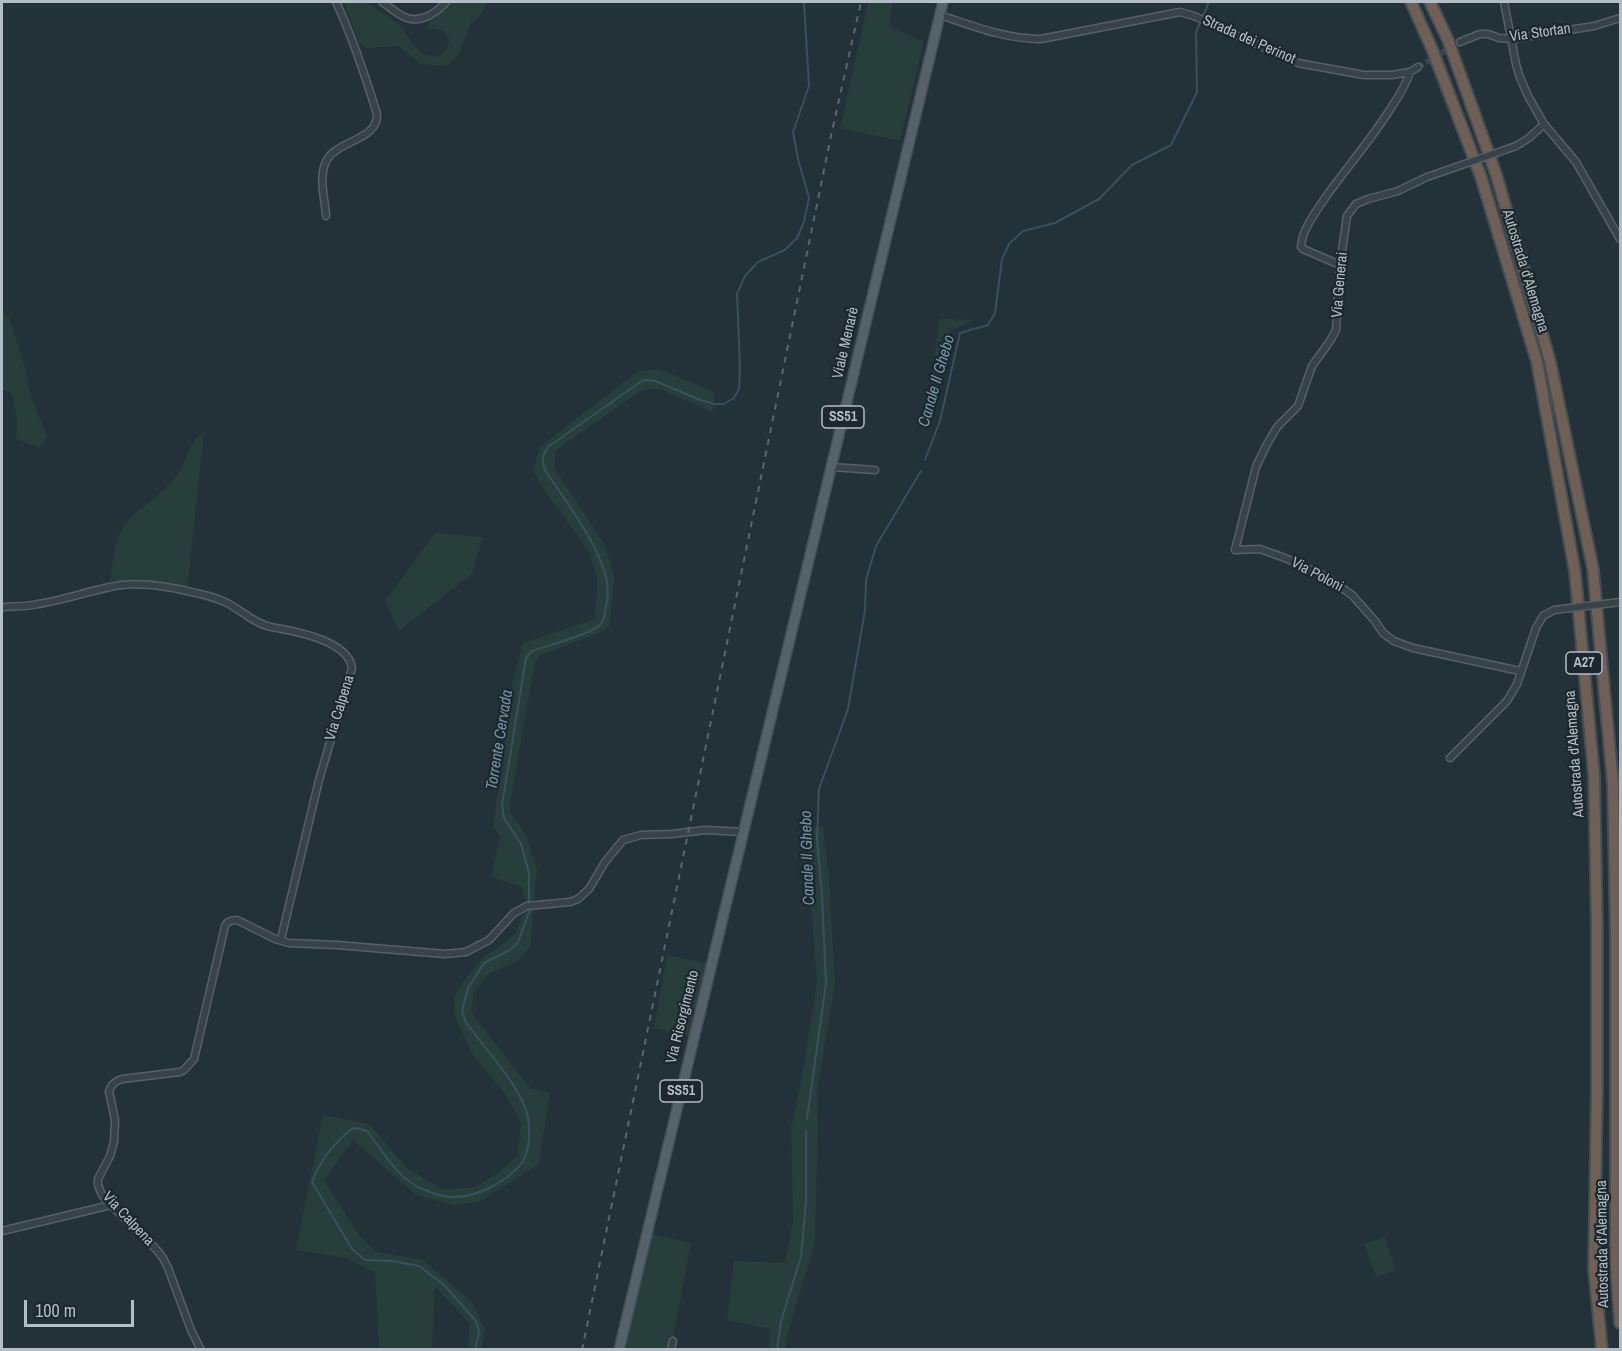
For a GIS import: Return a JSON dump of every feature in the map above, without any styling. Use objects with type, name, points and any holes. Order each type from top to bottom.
[{"type":"highway","name":"Autostrada d'Alemagna","points":[[1411,2],[1432,49],[1481,177],[1537,362],[1575,572],[1594,775],[1597,963],[1594,1269],[1602,1350]]},
{"type":"highway","name":"Autostrada d'Alemagna","points":[[1430,2],[1448,40],[1496,174],[1550,361],[1593,569],[1613,784],[1616,1268],[1620,1323]]},
{"type":"main road","name":"Viale Menarè","points":[[744,832],[943,2]]},
{"type":"main road","name":"Via Risorgimento","points":[[620,1349],[744,832]]},
{"type":"street","points":[[326,216],[322,171],[327,158],[371,130],[377,122],[377,114],[359,58],[336,2]]},
{"type":"street","points":[[382,2],[402,15],[414,19],[430,15],[446,2]]},
{"type":"street","points":[[1504,2],[1519,75],[1528,96],[1544,124],[1576,162],[1620,239]]},
{"type":"street","name":"Strada dei Perinot","points":[[940,15],[994,33],[1023,39],[1041,39],[1180,12],[1194,16],[1298,63],[1364,75],[1392,75],[1410,72],[1418,67]]},
{"type":"street","name":"Via Stortan","points":[[1460,42],[1480,34],[1512,39],[1594,26],[1620,18]]},
{"type":"street","points":[[1340,265],[1303,249],[1302,240],[1314,214],[1386,117],[1407,83],[1410,72]]},
{"type":"street","name":"Via Generai","points":[[1235,550],[1257,467],[1266,446],[1277,427],[1298,406],[1312,366],[1336,330],[1340,265],[1347,216],[1356,204],[1368,199],[1398,191],[1427,177],[1516,146],[1544,124]]},
{"type":"street","points":[[831,467],[875,470]]},
{"type":"street","name":"Via Poloni","points":[[1235,550],[1260,549],[1325,576],[1352,595],[1383,633],[1394,641],[1413,648],[1520,671]]},
{"type":"street","name":"Via Calpena","points":[[2,608],[37,604],[110,586],[153,585],[174,588],[203,594],[225,602],[263,624],[305,633],[322,640],[345,654],[351,661],[352,668],[319,780],[281,939]]},
{"type":"street","points":[[1450,758],[1514,692],[1540,620],[1554,610],[1620,602]]},
{"type":"street","name":"Via Calpena","points":[[201,1350],[163,1258],[111,1206],[102,1195],[98,1179],[110,1156],[114,1142],[115,1120],[110,1091],[112,1085],[122,1079],[180,1072],[194,1059],[225,926],[228,922],[237,920],[270,937],[289,942],[423,953],[466,952],[489,940],[514,913],[530,905],[570,902],[578,899],[589,889],[605,862],[622,840],[641,835],[715,830],[744,832]]},
{"type":"street","points":[[2,1231],[111,1206]]},
{"type":"street","points":[[671,1350],[673,1341]]},
{"type":"green space","points":[[344,2],[363,2],[384,13],[400,25],[424,54],[437,56],[445,51],[449,38],[444,31],[427,28],[429,21],[435,18],[447,2],[487,2],[480,17],[471,23],[459,54],[446,66],[420,64],[399,46],[367,48],[359,43]]},
{"type":"green space","points":[[868,2],[893,2],[889,26],[924,42],[900,141],[840,128]]},
{"type":"green space","points":[[2,311],[9,318],[13,329],[31,396],[47,436],[40,448],[16,439],[17,422],[13,398],[11,393],[2,389]]},
{"type":"green space","points":[[939,319],[974,320],[952,330],[943,339],[938,399],[931,387]]},
{"type":"green space","points":[[659,369],[715,392],[713,412],[659,389],[642,390],[556,450],[555,469],[603,542],[610,560],[614,578],[610,624],[603,631],[541,655],[535,662],[509,810],[526,835],[537,869],[531,945],[520,960],[490,973],[474,992],[471,1012],[530,1088],[550,1093],[539,1164],[479,1202],[454,1205],[416,1195],[353,1140],[324,1181],[360,1236],[376,1252],[423,1260],[472,1302],[485,1330],[481,1349],[468,1349],[469,1323],[435,1286],[432,1349],[379,1349],[375,1273],[346,1258],[296,1250],[323,1115],[369,1124],[407,1168],[442,1189],[472,1188],[495,1175],[517,1156],[521,1123],[504,1092],[472,1054],[455,1016],[454,998],[460,986],[481,959],[515,933],[527,907],[522,887],[491,877],[500,837],[493,827],[509,713],[507,704],[523,643],[595,619],[597,579],[589,552],[533,471],[541,446],[638,371]]},
{"type":"green space","points":[[204,432],[187,591],[174,588],[110,586],[115,547],[122,529],[135,513],[161,493],[174,479],[194,442]]},
{"type":"green space","points":[[435,533],[483,537],[472,574],[399,631],[385,601]]},
{"type":"green space","points":[[823,826],[829,877],[835,984],[817,1093],[815,1243],[785,1349],[768,1349],[771,1329],[727,1320],[734,1261],[785,1263],[793,1222],[791,1128],[801,1082],[817,981],[808,890],[810,827]]},
{"type":"green space","points":[[667,955],[712,964],[694,1038],[654,1028]]},
{"type":"green space","points":[[647,1233],[691,1243],[671,1349],[624,1350]]},
{"type":"green space","points":[[1385,1237],[1396,1270],[1376,1277],[1364,1244]]},
{"type":"waterway","name":"Torrente Cervada","points":[[475,1350],[479,1333],[476,1321],[443,1284],[419,1266],[392,1261],[365,1260],[352,1249],[312,1182],[329,1152],[353,1128],[368,1132],[407,1180],[434,1194],[461,1197],[481,1192],[509,1176],[523,1161],[528,1146],[529,1128],[524,1105],[510,1080],[465,1021],[462,1011],[468,988],[484,963],[510,950],[518,942],[529,912],[529,873],[521,844],[504,818],[502,805],[526,658],[532,651],[596,628],[601,624],[605,615],[608,594],[601,561],[584,529],[545,470],[543,456],[548,447],[643,380],[655,381],[715,404],[724,404],[734,398],[739,389],[740,366],[737,294],[745,276],[758,262],[785,250],[797,238],[804,222],[809,198],[793,132],[809,86],[804,2]]},
{"type":"waterway","name":"Canale Il Ghebo","points":[[925,460],[940,421],[960,333],[988,325],[995,313],[1002,259],[1009,244],[1023,231],[1055,223],[1099,199],[1132,165],[1171,145],[1197,92],[1196,32],[1209,2]]},
{"type":"waterway","name":"Canale Il Ghebo","points":[[807,1119],[826,983],[817,839],[819,789],[848,709],[865,610],[866,580],[876,546],[921,471]]},
{"type":"waterway","name":"Canale Il Ghebo","points":[[777,1350],[781,1321],[801,1257],[806,1202],[806,1131]]},
{"type":"tunnel","points":[[1418,67],[1460,42]]},
{"type":"railway","points":[[582,1350],[832,131],[861,2]]}]
